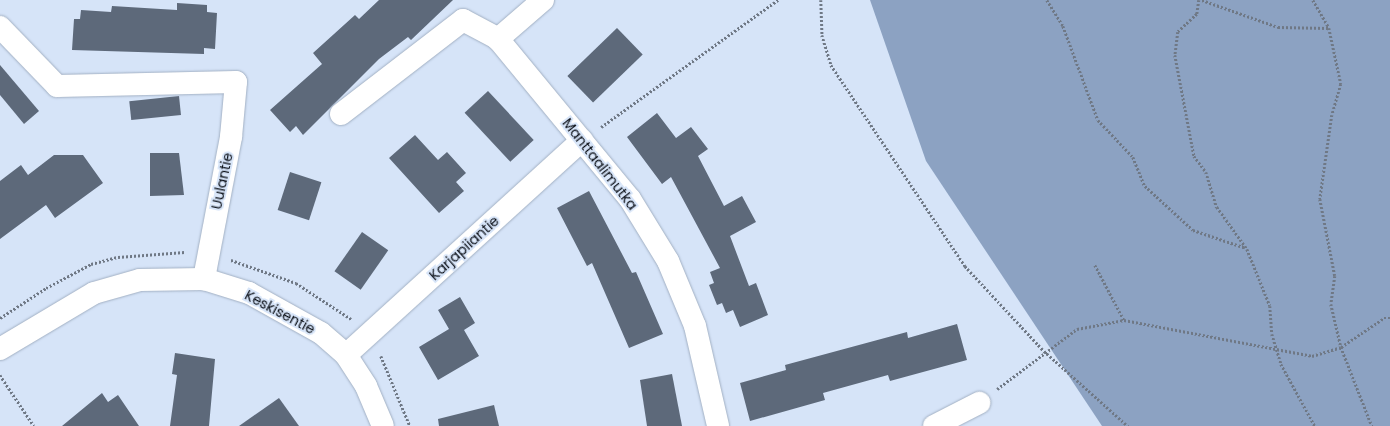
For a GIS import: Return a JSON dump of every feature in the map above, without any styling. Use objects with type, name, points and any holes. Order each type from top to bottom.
[{"type":"street","points":[[341,114],[463,20],[498,39],[543,0]]},
{"type":"street","name":"Uulantie","points":[[0,27],[57,86],[236,82],[231,138],[204,279]]},
{"type":"street","name":"Manttaalimutka","points":[[498,39],[630,199],[668,261],[695,326],[718,426]]},
{"type":"street","name":"Karjapiiantie","points":[[346,355],[582,140]]},
{"type":"street","name":"Keskisentie","points":[[0,349],[94,293],[140,280],[204,279],[249,293],[294,316],[346,355],[366,386],[383,426]]},
{"type":"street","points":[[934,426],[979,403]]},
{"type":"path","points":[[582,140],[778,0]]},
{"type":"path","points":[[820,0],[822,35],[831,65],[965,266],[1044,351],[1128,426]]},
{"type":"path","points":[[1047,0],[1063,26],[1098,120],[1133,157],[1145,186],[1193,230],[1247,249]]},
{"type":"path","points":[[1199,0],[1197,14],[1178,32],[1175,55],[1194,156],[1206,172],[1216,207],[1247,249],[1270,306],[1278,352],[1315,426]]},
{"type":"path","points":[[1202,0],[1278,27],[1329,28]]},
{"type":"path","points":[[1313,0],[1329,28],[1341,84],[1332,115],[1320,199],[1335,276],[1331,304],[1341,347],[1372,426]]},
{"type":"path","points":[[1095,265],[1124,320]]},
{"type":"path","points":[[979,403],[1044,351],[1077,329],[1124,320],[1278,352],[1312,356],[1341,347],[1384,318],[1390,318]]},
{"type":"path","points":[[0,376],[34,426]]},
{"type":"shaded area","points":[[870,0],[1390,0],[1390,426],[1102,426],[926,161]]},
{"type":"building","points":[[379,0],[453,0],[411,40],[408,37],[379,59],[303,135],[296,126],[290,132],[270,110],[322,64],[313,53],[355,15],[359,19]]},
{"type":"building","points":[[177,3],[207,5],[207,12],[217,13],[215,49],[204,48],[204,54],[72,50],[74,19],[80,19],[81,10],[111,12],[112,6],[177,10]]},
{"type":"building","points":[[617,28],[643,55],[593,103],[567,76]]},
{"type":"building","points":[[0,65],[39,111],[24,124],[0,95]]},
{"type":"building","points":[[488,91],[534,140],[510,162],[465,113]]},
{"type":"building","points":[[179,96],[181,115],[131,120],[129,101]]},
{"type":"building","points":[[657,113],[676,138],[691,127],[708,149],[698,156],[724,206],[742,196],[756,222],[730,236],[749,286],[756,283],[768,315],[740,327],[733,310],[726,313],[722,303],[717,305],[709,285],[714,283],[710,272],[720,268],[671,177],[662,184],[627,137]]},
{"type":"building","points":[[415,135],[438,160],[447,152],[466,173],[456,182],[464,191],[439,213],[389,158]]},
{"type":"building","points":[[150,153],[179,153],[184,195],[150,196]]},
{"type":"building","points":[[54,155],[83,155],[103,183],[55,218],[46,205],[0,239],[0,181],[21,165],[28,175]]},
{"type":"building","points":[[290,172],[321,182],[309,220],[278,210]]},
{"type":"building","points":[[589,191],[632,273],[636,272],[663,334],[629,348],[592,263],[587,266],[557,208]]},
{"type":"building","points":[[362,232],[388,250],[361,290],[334,271]]},
{"type":"building","points":[[460,297],[475,323],[464,330],[479,356],[438,380],[419,347],[449,329],[438,310]]},
{"type":"building","points":[[957,324],[967,360],[890,381],[888,375],[823,393],[825,400],[750,421],[740,383],[786,370],[785,365],[907,332],[908,338]]},
{"type":"building","points":[[175,353],[215,359],[209,426],[170,426],[177,375],[172,374]]},
{"type":"building","points":[[672,374],[682,426],[647,426],[640,380]]},
{"type":"building","points":[[102,393],[108,402],[118,395],[139,426],[62,426]]},
{"type":"building","points":[[279,398],[299,426],[239,426]]},
{"type":"building","points":[[494,405],[499,426],[439,426],[438,419]]}]
